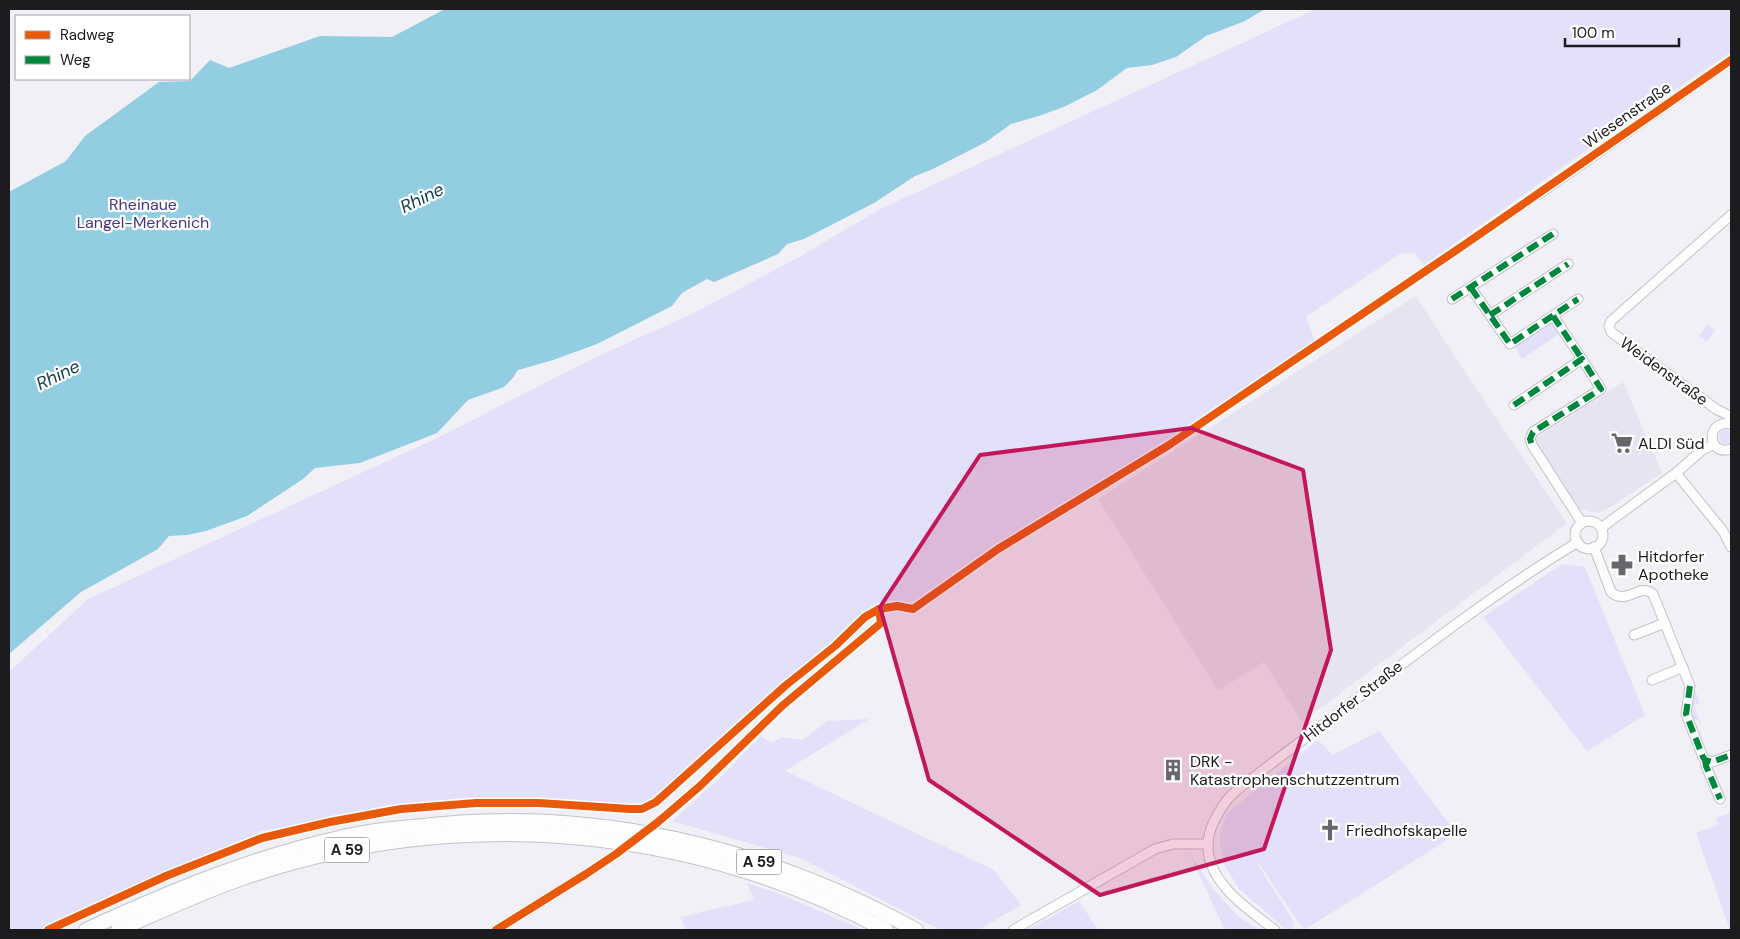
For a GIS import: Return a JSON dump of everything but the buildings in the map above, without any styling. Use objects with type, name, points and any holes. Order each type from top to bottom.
[{"type":"highway","name":"A 59","points":[[86,930],[218,873],[276,854],[341,837],[445,823],[525,821],[592,825],[639,831],[722,850],[776,867],[876,909],[916,930]]},
{"type":"highway","name":"A 59","points":[[118,930],[247,876],[322,856],[410,840],[451,835],[506,834],[539,834],[622,842],[703,859],[739,869],[802,892],[886,930]]},
{"type":"street","name":"Wiesenstraße","points":[[1539,194],[1731,60]]},
{"type":"street","name":"Weidenstraße","points":[[1729,418],[1611,332],[1608,326],[1611,320],[1731,215]]},
{"type":"street","points":[[1452,299],[1553,234]]},
{"type":"street","points":[[1490,315],[1568,264]]},
{"type":"street","points":[[1471,288],[1510,344],[1578,299]]},
{"type":"street","points":[[1553,316],[1601,389],[1532,432],[1530,439],[1582,523]]},
{"type":"street","points":[[1514,405],[1582,359]]},
{"type":"street","points":[[1729,418],[1714,430],[1712,434],[1714,444],[1722,451],[1731,450]]},
{"type":"street","points":[[1601,528],[1676,473],[1701,451],[1714,444]]},
{"type":"street","points":[[1676,473],[1723,531],[1731,547]]},
{"type":"street","points":[[1590,521],[1598,524],[1601,528],[1603,532],[1601,541],[1594,548],[1585,548],[1578,542],[1577,529],[1582,523],[1590,521]]},
{"type":"street","name":"Hitdorfer Straße","points":[[1208,844],[1212,825],[1228,799],[1244,785],[1434,639],[1514,582],[1578,542]]},
{"type":"street","points":[[1594,548],[1611,592],[1615,596],[1622,598],[1643,590],[1650,591],[1653,594],[1690,686],[1686,714],[1720,799]]},
{"type":"street","points":[[1634,635],[1665,623]]},
{"type":"street","points":[[1652,680],[1682,668]]},
{"type":"street","points":[[1705,760],[1712,762],[1731,755]]},
{"type":"street","points":[[1012,930],[1155,849],[1173,844],[1208,844],[1210,861],[1221,883],[1246,908],[1275,930]]},
{"type":"street","points":[[496,930],[586,874]]},
{"type":"highlighted area","points":[[1191,428],[1303,470],[1331,650],[1264,849],[1100,895],[929,780],[880,607],[980,455]]},
{"type":"shaded area","points":[[1316,9],[1731,9],[1731,52],[1608,135],[1424,265],[1414,253],[1400,254],[1306,317],[1315,341],[1214,411],[1087,494],[1013,536],[930,590],[909,606],[884,600],[873,607],[653,800],[639,804],[476,799],[398,805],[311,823],[260,831],[240,844],[165,871],[71,914],[41,930],[9,930],[9,672],[88,599],[437,438],[596,357],[694,313],[799,257],[880,209]]},
{"type":"shaded area","points":[[1416,296],[1567,523],[1302,722],[1264,662],[1218,691],[1098,499]]},
{"type":"shaded area","points":[[1549,323],[1558,329],[1560,333],[1522,359],[1514,345]]},
{"type":"shaded area","points":[[1707,325],[1715,330],[1707,342],[1699,336]]},
{"type":"shaded area","points":[[1623,382],[1662,473],[1599,513],[1583,509],[1579,511],[1535,442],[1535,439]]},
{"type":"shaded area","points":[[1726,430],[1731,432],[1733,437],[1731,442],[1726,444],[1721,442],[1719,437],[1721,432]]},
{"type":"shaded area","points":[[1562,564],[1585,567],[1645,715],[1587,751],[1483,617]]},
{"type":"shaded area","points":[[1695,690],[1700,703],[1694,705],[1701,725],[1698,719],[1693,721],[1691,716],[1693,691]]},
{"type":"shaded area","points":[[869,719],[785,771],[994,870],[1021,905],[979,930],[940,930],[800,858],[672,821],[721,777],[761,736],[771,743],[782,737],[802,740],[828,721]]},
{"type":"shaded area","points":[[1379,731],[1457,834],[1304,930],[1259,864],[1294,922],[1293,930],[1287,930],[1239,889],[1224,864],[1219,837],[1227,813],[1318,740],[1333,755]]},
{"type":"shaded area","points":[[1731,812],[1730,930],[1696,833],[1718,825],[1716,818]]},
{"type":"shaded area","points":[[1188,851],[1214,890],[1237,915],[1259,930],[1225,930]]},
{"type":"shaded area","points":[[747,883],[783,895],[863,930],[686,930],[680,917],[754,900]]},
{"type":"shaded area","points":[[1079,901],[1098,930],[1027,930]]},
{"type":"water","name":"Rhine","points":[[445,9],[1265,9],[1245,21],[1206,36],[1176,57],[1152,65],[1127,68],[1097,90],[1066,106],[1011,124],[986,142],[915,176],[874,203],[804,239],[787,244],[778,254],[714,282],[707,279],[682,293],[672,306],[597,344],[518,370],[504,387],[468,400],[437,433],[360,463],[315,468],[303,479],[247,516],[206,531],[169,536],[158,549],[81,592],[9,654],[9,192],[66,161],[85,136],[159,82],[190,81],[210,60],[229,68],[320,36],[392,37]]},
{"type":"marked path","points":[[1452,299],[1553,234]]},
{"type":"marked path","points":[[1490,315],[1568,264]]},
{"type":"marked path","points":[[1471,288],[1510,344],[1578,299]]},
{"type":"marked path","points":[[1553,316],[1582,359]]},
{"type":"marked path","points":[[1514,405],[1582,359],[1601,389],[1533,432],[1530,439],[1532,445]]},
{"type":"marked path","points":[[1690,686],[1686,714],[1703,757],[1705,760],[1712,762],[1731,755]]},
{"type":"marked path","points":[[1705,760],[1720,799]]},
{"type":"cycle path","points":[[48,930],[166,876],[262,838],[330,822],[401,809],[476,803],[539,803],[642,809],[656,802],[785,686],[835,646],[865,617],[879,609],[897,606],[913,609],[998,549],[1169,445],[1464,245],[1731,60]]},
{"type":"cycle path","points":[[496,930],[586,874],[658,822],[700,786],[782,706],[881,623],[879,609]]},
{"type":"place","name":"ALDI Süd","points":[[1622,443]]},
{"type":"place","name":"Hitdorfer Apotheke","points":[[1622,565]]},
{"type":"place","name":"DRK - Katastrophenschutzzentrum","points":[[1173,770]]},
{"type":"place","name":"Friedhofskapelle","points":[[1330,830]]},
{"type":"park label","name":"Rheinaue Langel-Merkenich","points":[[143,213]]}]
